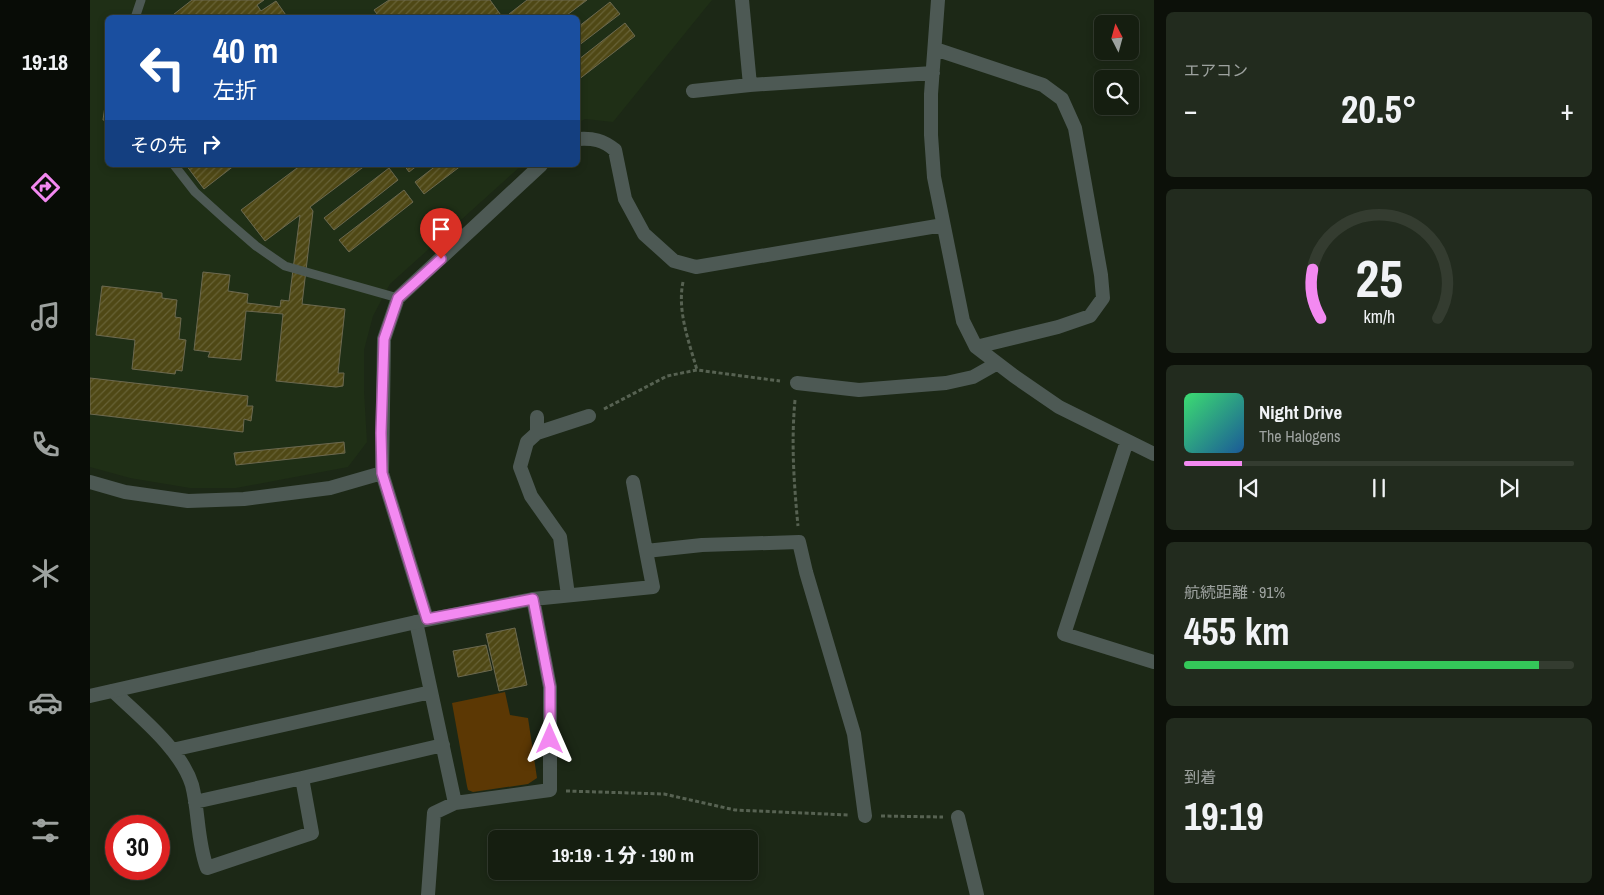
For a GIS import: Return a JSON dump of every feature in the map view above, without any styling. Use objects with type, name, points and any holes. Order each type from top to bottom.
[{"type":"street","points":[[742,0],[750,85]]},
{"type":"street","points":[[938,0],[930,135],[934,177],[963,321],[976,347],[996,364],[1059,407],[1154,454]]},
{"type":"street","points":[[935,49],[1042,85],[1062,99],[1075,128],[1101,275],[1103,298],[1090,316],[1058,327],[976,347]]},
{"type":"street","points":[[693,91],[750,85],[933,73]]},
{"type":"street","points":[[580,139],[592,138],[606,142],[615,150],[625,199],[644,234],[674,261],[687,265],[696,267],[943,225]]},
{"type":"street","points":[[455,803],[431,692],[421,620],[382,473],[381,433],[384,339],[398,298],[538,167]]},
{"type":"street","points":[[797,383],[859,390],[946,383],[973,377],[996,364]]},
{"type":"street","points":[[568,595],[560,537],[532,496],[520,467],[527,442],[536,433],[589,416]]},
{"type":"street","points":[[536,433],[537,417]]},
{"type":"street","points":[[1127,442],[1064,634],[1154,662]]},
{"type":"street","points":[[90,482],[125,492],[188,501],[244,498],[330,488],[382,473]]},
{"type":"street","points":[[90,696],[421,620],[533,599],[653,587],[632,482]]},
{"type":"street","points":[[646,551],[702,545],[800,542],[806,572],[854,734],[865,816]]},
{"type":"street","points":[[428,895],[434,813],[455,803],[550,790],[550,687],[533,599]]},
{"type":"street","points":[[113,691],[172,750],[189,775],[195,802],[201,852],[207,868],[312,833],[302,778]]},
{"type":"street","points":[[172,750],[431,692]]},
{"type":"street","points":[[195,802],[443,745]]},
{"type":"street","points":[[958,817],[977,895]]},
{"type":"lane","points":[[136,15],[141,0]]},
{"type":"lane","points":[[176,167],[195,192],[256,246],[285,266],[398,298]]},
{"type":"path","points":[[687,265],[681,294],[688,340],[697,370]]},
{"type":"path","points":[[589,416],[616,404],[667,376],[697,370],[797,383],[793,437],[794,479],[800,542]]},
{"type":"path","points":[[550,790],[664,794],[735,810],[865,816],[958,817]]},
{"type":"shaded area","points":[[90,0],[712,0],[613,122],[585,119],[580,122],[580,15],[105,15],[105,167],[520,167],[390,284],[373,316],[364,350],[367,442],[348,467],[236,488],[190,488],[130,478],[90,467]]},
{"type":"shaded area","points":[[505,692],[510,715],[528,718],[537,778],[528,784],[473,792],[468,790],[467,786],[452,703]]},
{"type":"building","points":[[192,0],[264,0],[257,5],[261,11],[276,1],[286,15],[173,15]]},
{"type":"building","points":[[389,0],[490,0],[501,15],[378,15],[374,10]]},
{"type":"building","points":[[527,0],[587,0],[567,15],[508,15]]},
{"type":"building","points":[[610,2],[620,14],[580,44],[580,25]]},
{"type":"building","points":[[625,23],[635,36],[580,78],[580,58]]},
{"type":"building","points":[[188,167],[232,167],[204,189]]},
{"type":"building","points":[[298,167],[363,167],[310,207],[313,211],[302,304],[345,309],[338,373],[344,373],[343,386],[336,387],[276,381],[283,314],[246,311],[241,360],[208,357],[210,352],[194,350],[203,272],[230,275],[228,291],[248,294],[247,303],[280,307],[281,300],[289,301],[300,215],[265,241],[241,210]]},
{"type":"building","points":[[405,167],[415,167],[409,172]]},
{"type":"building","points":[[434,167],[459,167],[424,194],[415,182]]},
{"type":"building","points":[[389,168],[398,180],[334,230],[324,218]]},
{"type":"building","points":[[404,190],[413,202],[349,252],[339,240]]},
{"type":"building","points":[[102,286],[162,293],[162,298],[177,300],[175,317],[181,318],[179,339],[186,340],[182,371],[176,370],[175,374],[132,369],[135,340],[96,335]]},
{"type":"building","points":[[90,378],[248,396],[247,406],[253,406],[251,421],[244,419],[243,432],[90,414]]},
{"type":"building","points":[[344,442],[345,453],[236,465],[234,453]]},
{"type":"building","points":[[515,628],[527,685],[499,691],[486,634]]},
{"type":"building","points":[[486,645],[492,670],[458,677],[453,651]]},
{"type":"route","points":[[441,259],[398,298],[384,339],[381,433],[382,473],[427,619],[519,600],[533,599],[550,687],[550,739]]}]
